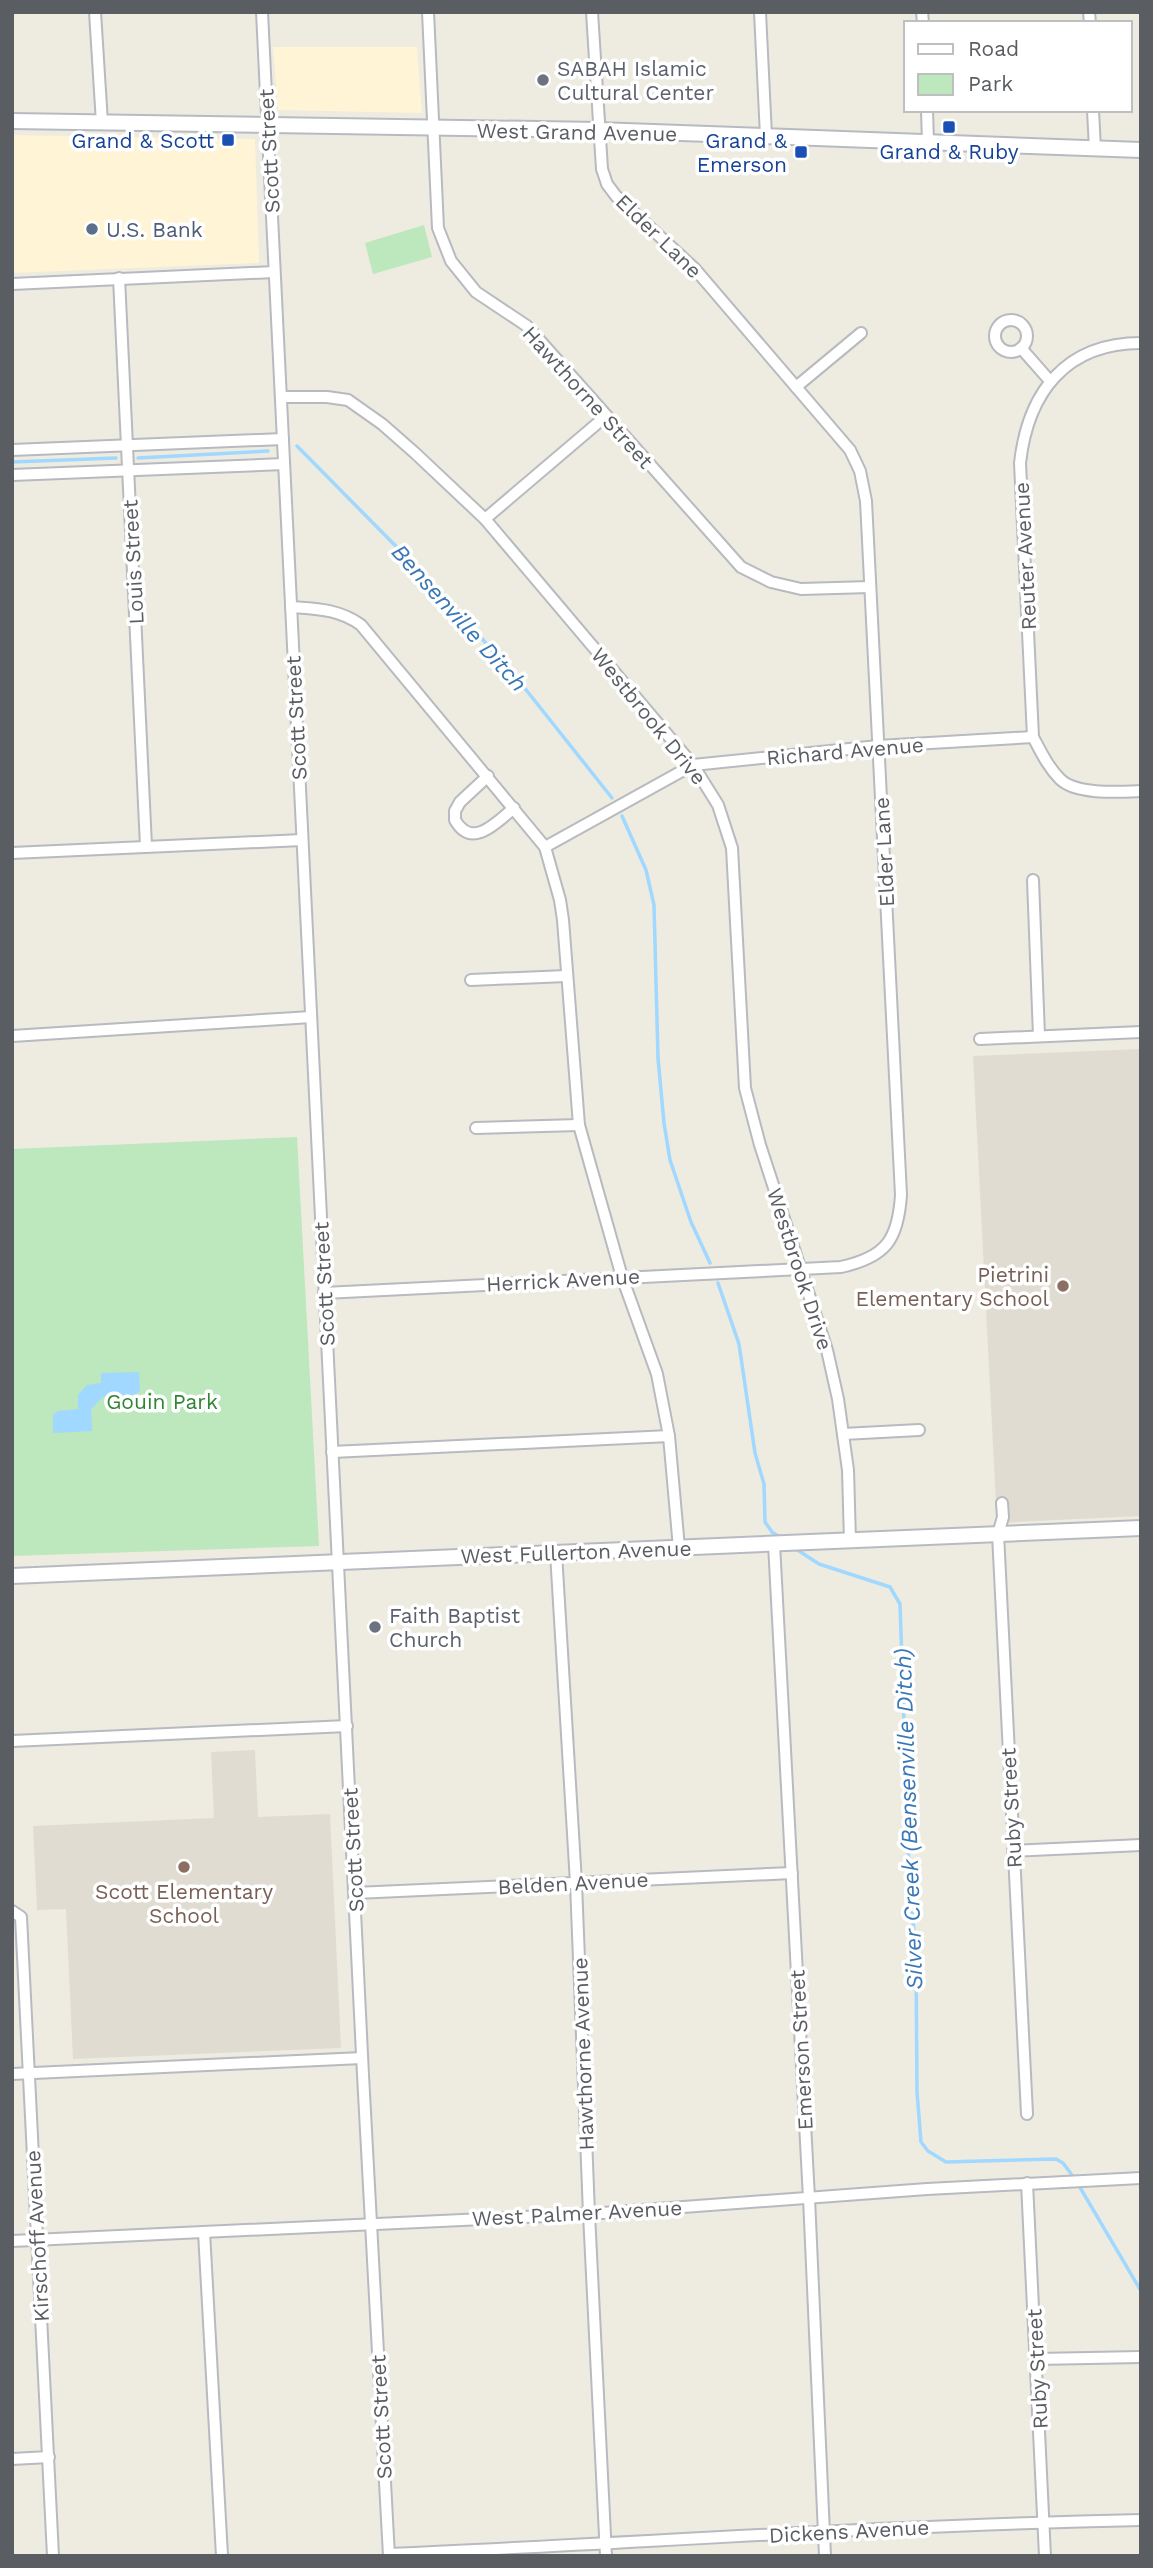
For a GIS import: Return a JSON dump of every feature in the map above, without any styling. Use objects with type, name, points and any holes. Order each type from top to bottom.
[{"type":"main road","name":"West Grand Avenue","points":[[12,121],[598,130],[1141,150]]},
{"type":"main road","name":"West Fullerton Avenue","points":[[12,1576],[1141,1528]]},
{"type":"street","points":[[95,12],[102,123]]},
{"type":"street","name":"Scott Street","points":[[262,12],[370,2224],[389,2555]]},
{"type":"street","name":"Hawthorne Street","points":[[428,12],[438,228],[450,261],[476,292],[527,326],[741,567],[771,582],[801,589],[870,587]]},
{"type":"street","name":"Elder Lane","points":[[592,12],[598,130],[602,169],[607,184],[695,269],[850,450],[860,471],[866,501],[900,1218],[891,1240],[882,1251],[870,1259],[841,1267],[801,1269]]},
{"type":"street","points":[[760,12],[766,136]]},
{"type":"street","points":[[927,112],[928,142]]},
{"type":"street","points":[[1093,112],[1095,149]]},
{"type":"street","points":[[12,284],[274,271]]},
{"type":"street","name":"Louis Street","points":[[119,278],[146,846]]},
{"type":"street","points":[[796,387],[860,333]]},
{"type":"street","points":[[1021,348],[1049,381],[1089,351],[1116,343],[1141,343]]},
{"type":"street","name":"Reuter Avenue","points":[[1033,737],[1020,463],[1023,435],[1032,408],[1049,381]]},
{"type":"street","name":"Westbrook Drive","points":[[281,397],[339,398],[355,404],[415,453],[485,519],[693,765],[718,805],[733,848],[745,1088],[760,1145],[827,1350],[848,1471],[850,1541]]},
{"type":"street","points":[[485,519],[606,416]]},
{"type":"street","points":[[12,450],[283,439]]},
{"type":"street","points":[[12,475],[284,464]]},
{"type":"street","points":[[291,607],[334,611],[348,615],[361,625],[545,847],[560,900],[579,1125],[622,1277],[657,1374],[669,1436],[679,1548]]},
{"type":"street","points":[[1033,737],[1048,765],[1062,782],[1102,792],[1141,791]]},
{"type":"street","name":"Richard Avenue","points":[[545,847],[693,765],[878,746],[1033,737]]},
{"type":"street","points":[[488,776],[457,806],[454,820],[459,827],[473,834],[483,832],[514,808]]},
{"type":"street","points":[[12,853],[302,840]]},
{"type":"street","points":[[1033,880],[1039,1036]]},
{"type":"street","points":[[471,980],[566,976]]},
{"type":"street","points":[[12,1036],[311,1017]]},
{"type":"street","points":[[980,1039],[1141,1032]]},
{"type":"street","points":[[476,1129],[579,1125]]},
{"type":"street","name":"Herrick Avenue","points":[[324,1293],[801,1269]]},
{"type":"street","points":[[843,1434],[919,1430]]},
{"type":"street","points":[[332,1452],[669,1436]]},
{"type":"street","name":"Ruby Street","points":[[1002,1503],[1003,1517],[998,1534],[1027,2114]]},
{"type":"street","name":"Emerson Street","points":[[775,1544],[825,2556]]},
{"type":"street","name":"Hawthorne Avenue","points":[[556,1553],[576,1883],[605,2550]]},
{"type":"street","points":[[12,1741],[347,1727]]},
{"type":"street","points":[[1013,1851],[1141,1845]]},
{"type":"street","name":"Belden Avenue","points":[[355,1893],[792,1872]]},
{"type":"street","name":"Kirschoff Avenue","points":[[17,1914],[29,2073],[53,2556]]},
{"type":"street","points":[[12,2074],[362,2058]]},
{"type":"street","name":"West Palmer Avenue","points":[[12,2241],[589,2214],[1027,2183],[1141,2178]]},
{"type":"street","name":"Ruby Street","points":[[1027,2183],[1045,2556]]},
{"type":"street","points":[[204,2232],[222,2556]]},
{"type":"street","points":[[1037,2359],[1141,2357]]},
{"type":"street","points":[[12,2459],[49,2457]]},
{"type":"street","name":"Dickens Avenue","points":[[389,2555],[605,2550],[824,2532],[1141,2519]]},
{"type":"shaded area","points":[[273,47],[417,47],[422,113],[278,110]]},
{"type":"shaded area","points":[[12,135],[255,139],[259,263],[12,273]]},
{"type":"shaded area","name":"Pietrini Elementary School","points":[[1141,1049],[1141,1516],[997,1523],[973,1056]]},
{"type":"shaded area","name":"Scott Elementary School","points":[[255,1750],[258,1817],[330,1814],[341,2048],[73,2059],[66,1909],[37,1910],[33,1826],[214,1818],[211,1752]]},
{"type":"green space","points":[[424,225],[432,257],[373,274],[365,243]]},
{"type":"green space","name":"Gouin Park","points":[[297,1137],[319,1546],[12,1556],[12,1149]]},
{"type":"water","points":[[139,1372],[140,1391],[135,1395],[104,1396],[91,1409],[92,1431],[53,1433],[53,1415],[58,1411],[78,1409],[78,1395],[87,1385],[101,1383],[101,1373]]},
{"type":"waterway","name":"Bensenville Ditch","points":[[297,446],[448,599],[527,691],[612,798]]},
{"type":"waterway","name":"Bensenville Ditch","points":[[138,458],[268,451]]},
{"type":"waterway","name":"Bensenville Ditch","points":[[12,462],[116,458]]},
{"type":"waterway","name":"Bensenville Ditch","points":[[622,816],[646,870],[654,905],[658,1058],[670,1160],[691,1222],[710,1263]]},
{"type":"waterway","name":"Silver Creek (Bensenville Ditch)","points":[[718,1283],[739,1344],[755,1453],[764,1484],[765,1522],[772,1532],[781,1538]]},
{"type":"waterway","name":"Silver Creek (Bensenville Ditch)","points":[[796,1549],[819,1564],[890,1587],[900,1604],[909,1869],[916,1959],[917,2092],[921,2142],[928,2151],[946,2162],[1056,2159],[1063,2163],[1141,2291]]},
{"type":"place","name":"SABAH Islamic Cultural Center","points":[[543,80]]},
{"type":"place","name":"Grand & Ruby","points":[[949,127]]},
{"type":"place","name":"Grand & Scott","points":[[228,140]]},
{"type":"place","name":"Grand & Emerson","points":[[801,152]]},
{"type":"place","name":"U.S. Bank","points":[[92,229]]},
{"type":"place","name":"Pietrini Elementary School","points":[[1063,1286]]},
{"type":"place","name":"Faith Baptist Church","points":[[375,1627]]},
{"type":"place","name":"Scott Elementary School","points":[[184,1867]]}]
